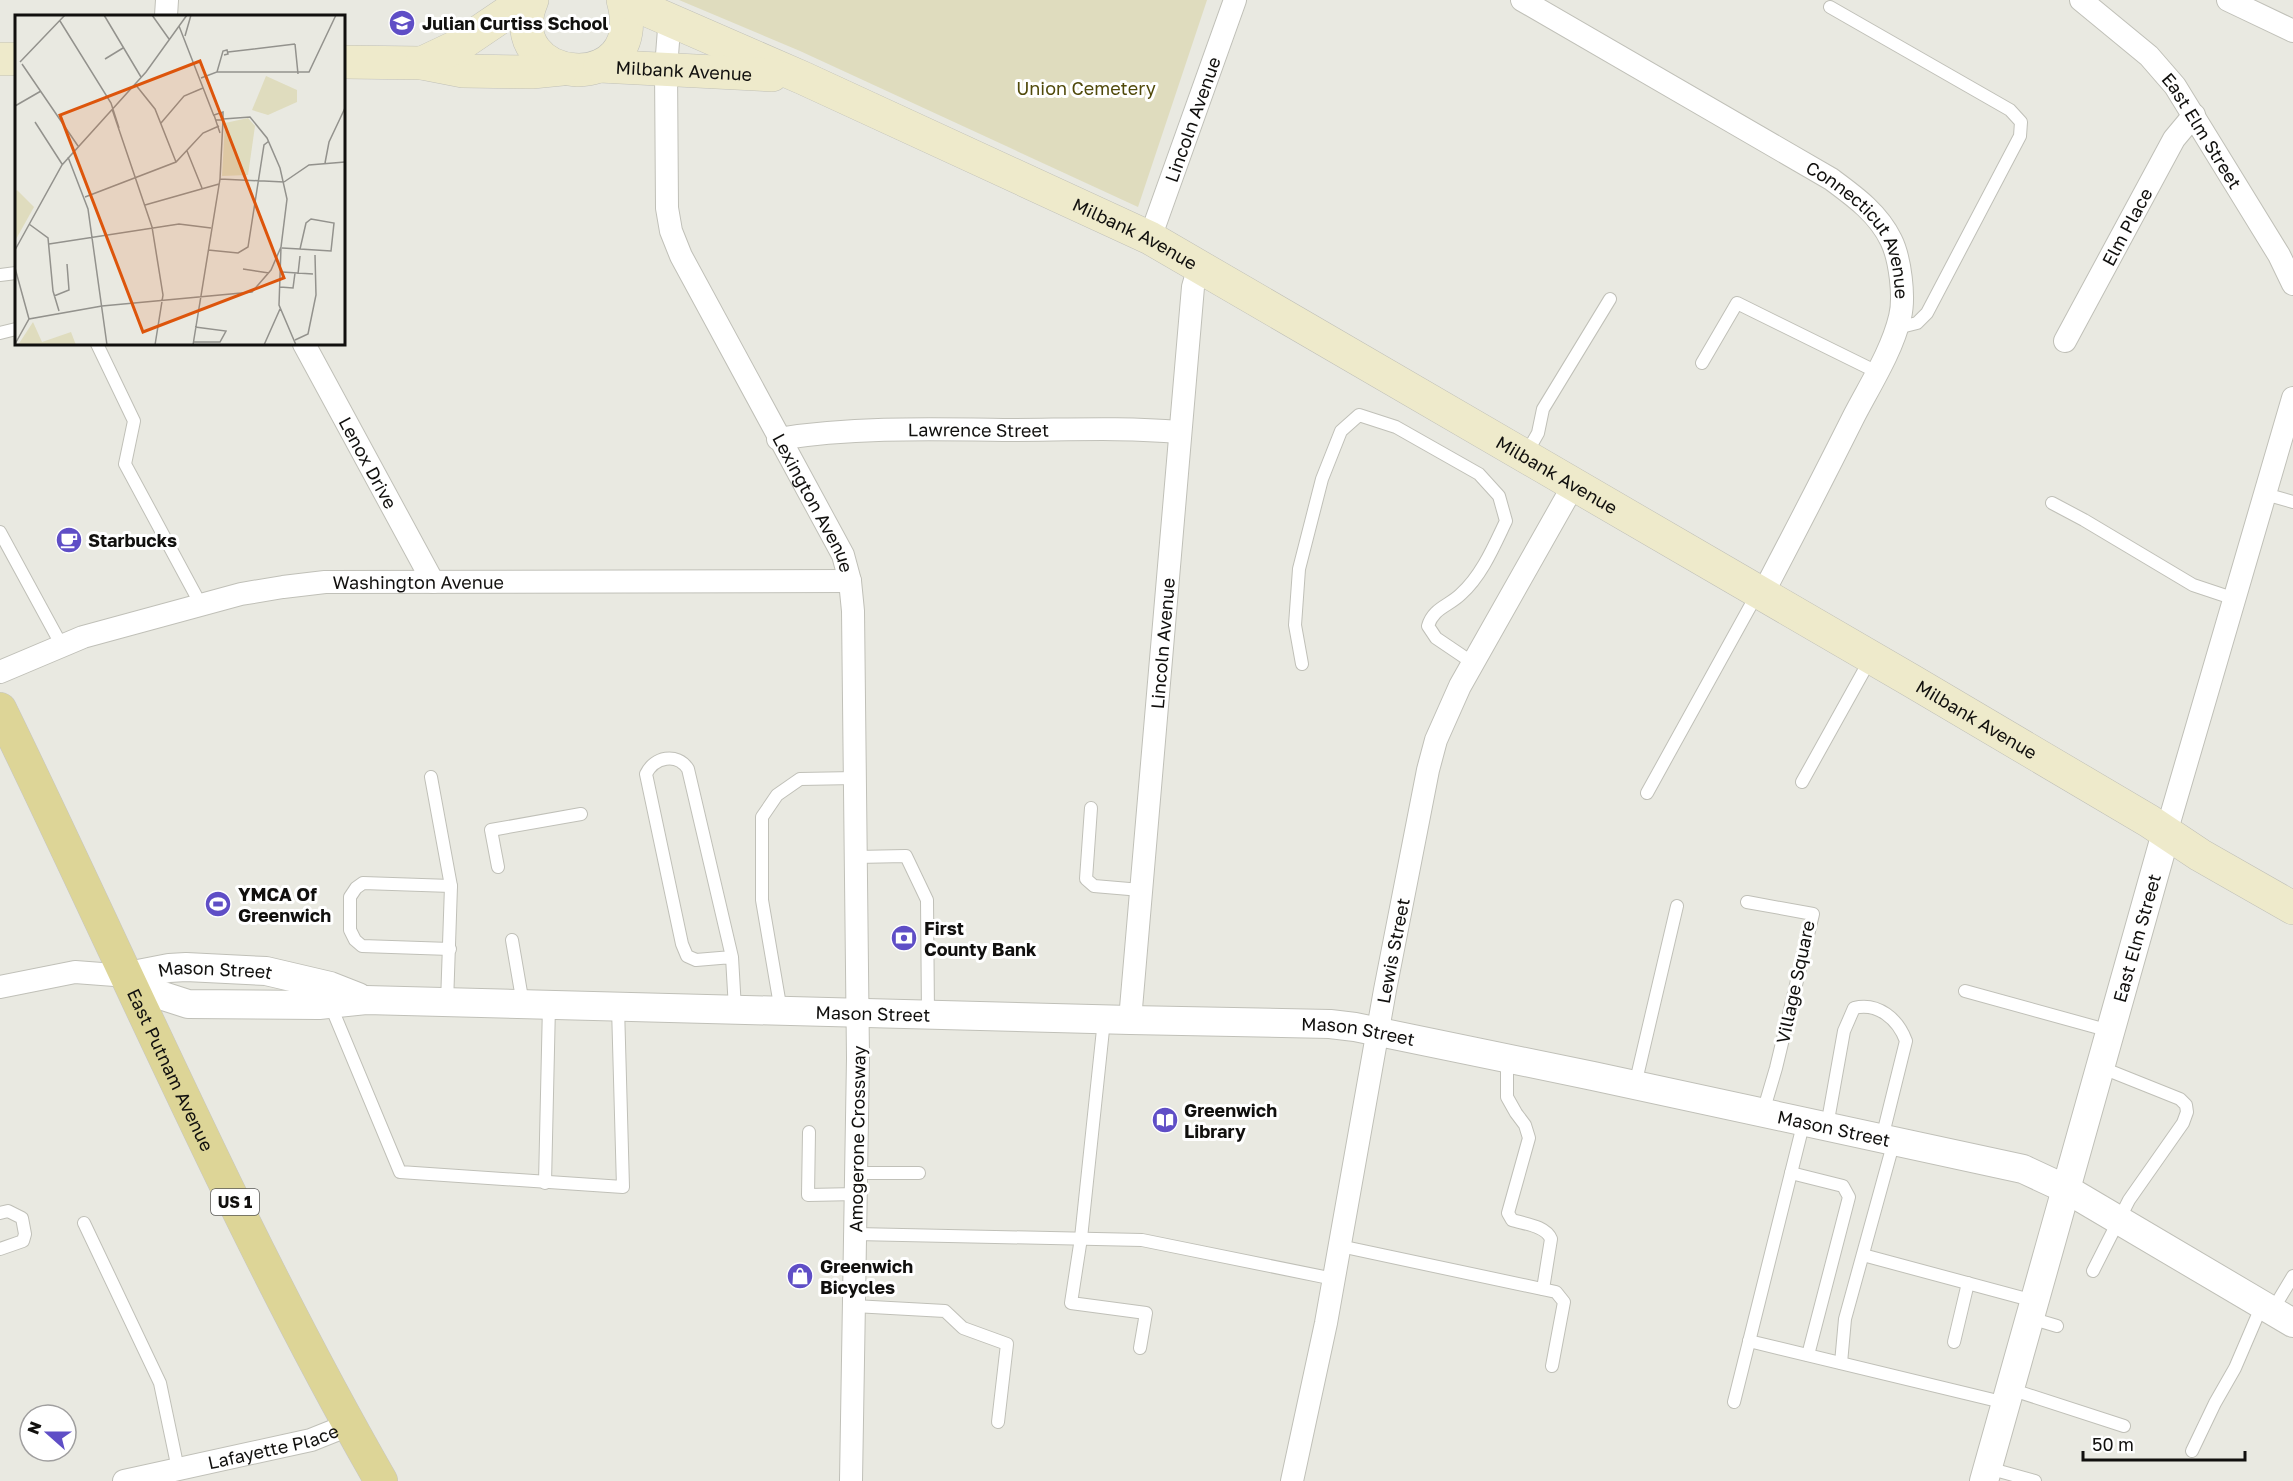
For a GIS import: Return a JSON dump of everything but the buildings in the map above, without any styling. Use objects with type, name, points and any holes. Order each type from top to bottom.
[{"type":"main road","points":[[422,63],[459,46],[526,0]]},
{"type":"main road","points":[[532,0],[527,23],[535,49],[548,62],[562,69]]},
{"type":"main road","points":[[600,66],[620,48],[626,33],[627,15],[623,0]]},
{"type":"main road","name":"Milbank Avenue","points":[[623,0],[803,78],[1150,238],[1871,658],[2200,855],[2293,908]]},
{"type":"main road","points":[[345,62],[422,63],[463,71],[532,72],[562,69]]},
{"type":"main road","name":"Milbank Avenue","points":[[562,69],[576,71],[600,66],[666,68],[803,78]]},
{"type":"main road","name":"East Putnam Avenue","points":[[0,709],[13,746],[128,976],[194,1119],[273,1280],[351,1424]]},
{"type":"main road","name":"US 1","points":[[351,1424],[381,1481]]},
{"type":"street","name":"Lincoln Avenue","points":[[1150,238],[1235,0]]},
{"type":"street","name":"Connecticut Avenue","points":[[1522,0],[1831,179],[1858,199],[1879,221],[1892,242],[1902,288],[1901,314],[1897,328],[1877,372],[1760,594]]},
{"type":"street","name":"East Elm Street","points":[[2081,0],[2148,56],[2175,86],[2279,255],[2293,284]]},
{"type":"street","points":[[2229,0],[2293,31]]},
{"type":"street","name":"Lexington Avenue","points":[[667,20],[669,29],[666,68],[667,200],[671,231],[681,256],[778,439],[843,555],[850,580],[853,611],[858,1013]]},
{"type":"street","name":"Elm Place","points":[[2065,342],[2174,139],[2194,115]]},
{"type":"street","name":"Lincoln Avenue","points":[[1117,1020],[1142,890],[1179,432],[1193,287],[1198,266]]},
{"type":"street","name":"Lenox Drive","points":[[305,345],[433,582]]},
{"type":"street","name":"East Elm Street","points":[[1986,1475],[2166,833],[2293,398]]},
{"type":"street","name":"Lawrence Street","points":[[778,439],[849,431],[1011,429],[1179,432]]},
{"type":"street","name":"Lewis Street","points":[[1292,1481],[1334,1279],[1378,1032],[1428,770],[1436,740],[1445,717],[1473,663],[1573,486]]},
{"type":"street","name":"Washington Avenue","points":[[0,672],[83,637],[273,588],[325,582],[850,580]]},
{"type":"street","name":"Mason Street","points":[[128,976],[186,967],[266,971],[330,986],[366,1000]]},
{"type":"street","points":[[0,987],[75,972],[128,976]]},
{"type":"street","name":"Mason Street","points":[[128,976],[158,994],[188,1004],[330,1004],[366,1000],[1330,1024],[1635,1085],[2024,1169],[2066,1189],[2276,1313]]},
{"type":"street","name":"Amogerone Crossway","points":[[851,1481],[858,1013]]},
{"type":"street","name":"Lafayette Place","points":[[124,1481],[311,1440],[351,1424]]},
{"type":"lane","points":[[1830,8],[2010,110],[2021,122],[2020,136],[1927,313],[1917,323],[1897,328]]},
{"type":"lane","points":[[0,275],[15,273]]},
{"type":"lane","points":[[1524,457],[1538,432],[1543,409],[1610,299]]},
{"type":"lane","points":[[1702,363],[1737,303],[1877,372]]},
{"type":"lane","points":[[0,333],[15,329]]},
{"type":"lane","points":[[97,345],[134,421],[125,464],[201,605]]},
{"type":"lane","points":[[1302,664],[1295,625],[1299,569],[1325,469],[1341,431],[1359,415],[1396,427],[1469,468],[1479,474],[1499,496],[1506,521],[1484,565],[1462,594],[1431,615],[1428,626],[1436,638],[1473,663]]},
{"type":"lane","points":[[2265,494],[2293,502]]},
{"type":"lane","points":[[2052,503],[2193,585],[2235,599]]},
{"type":"lane","points":[[0,532],[62,646]]},
{"type":"lane","points":[[1647,793],[1760,594]]},
{"type":"lane","points":[[1802,782],[1871,658]]},
{"type":"lane","points":[[732,957],[696,960],[687,956],[682,944],[646,774],[656,762],[675,758],[683,761],[688,769],[732,957],[735,1010]]},
{"type":"lane","points":[[431,777],[451,886],[447,1003]]},
{"type":"lane","points":[[781,1011],[762,900],[762,817],[777,795],[800,779],[855,778]]},
{"type":"lane","points":[[1091,808],[1086,879],[1094,886],[1142,890]]},
{"type":"lane","points":[[498,867],[491,830],[581,814]]},
{"type":"lane","points":[[856,857],[906,856],[927,900],[928,1015]]},
{"type":"lane","points":[[450,949],[362,946],[355,940],[350,930],[350,897],[356,888],[363,884],[451,886]]},
{"type":"lane","name":"Village Square","points":[[1747,902],[1813,914],[1776,1068],[1763,1112]]},
{"type":"lane","points":[[1635,1085],[1677,906]]},
{"type":"lane","points":[[512,940],[536,1005],[545,1183]]},
{"type":"lane","points":[[1965,992],[2110,1031]]},
{"type":"lane","points":[[330,1004],[400,1172],[623,1187],[618,1007]]},
{"type":"lane","points":[[1734,1402],[1791,1173],[1815,1124],[1844,1030],[1854,1008],[1862,1006],[1892,1017],[1902,1029],[1906,1041],[1863,1255],[1845,1319],[1841,1364]]},
{"type":"lane","points":[[1117,1020],[1071,1303],[1146,1313],[1140,1348]]},
{"type":"lane","points":[[1507,1060],[1507,1097],[1525,1125],[1529,1138],[1508,1214],[1512,1220],[1541,1228],[1549,1234],[1551,1239],[1543,1289]]},
{"type":"lane","points":[[2093,1270],[2118,1220],[2142,1181],[2183,1124],[2187,1112],[2187,1105],[2180,1099],[2100,1067]]},
{"type":"lane","points":[[809,1131],[808,1195],[919,1173]]},
{"type":"lane","points":[[1791,1173],[1844,1186],[1849,1197],[1808,1355]]},
{"type":"lane","points":[[0,1213],[8,1211],[22,1218],[25,1234],[23,1241],[0,1249]]},
{"type":"lane","points":[[84,1222],[160,1383],[178,1469]]},
{"type":"lane","points":[[856,1234],[1142,1240],[1334,1279]]},
{"type":"lane","points":[[1340,1246],[1556,1292],[1564,1302],[1551,1366]]},
{"type":"lane","points":[[1863,1255],[1968,1283],[2032,1310],[2057,1326]]},
{"type":"lane","points":[[2192,1451],[2235,1368],[2276,1313],[2293,1276]]},
{"type":"lane","points":[[1954,1341],[1968,1283]]},
{"type":"lane","points":[[854,1306],[945,1311],[963,1328],[1007,1344],[998,1422]]},
{"type":"lane","points":[[1749,1341],[1841,1364],[2008,1396],[2124,1426]]},
{"type":"lane","points":[[1986,1475],[2035,1481]]},
{"type":"green space","name":"Union Cemetery","points":[[679,0],[1207,0],[1138,207],[800,51]]},
{"type":"place","name":"Julian Curtiss School","points":[[402,23]]},
{"type":"place","name":"Starbucks","points":[[69,540]]},
{"type":"place","name":"YMCA Of Greenwich","points":[[218,904]]},
{"type":"place","name":"First County Bank","points":[[904,938]]},
{"type":"place","name":"Greenwich Library","points":[[1165,1120]]},
{"type":"place","name":"Greenwich Bicycles","points":[[800,1276]]}]
